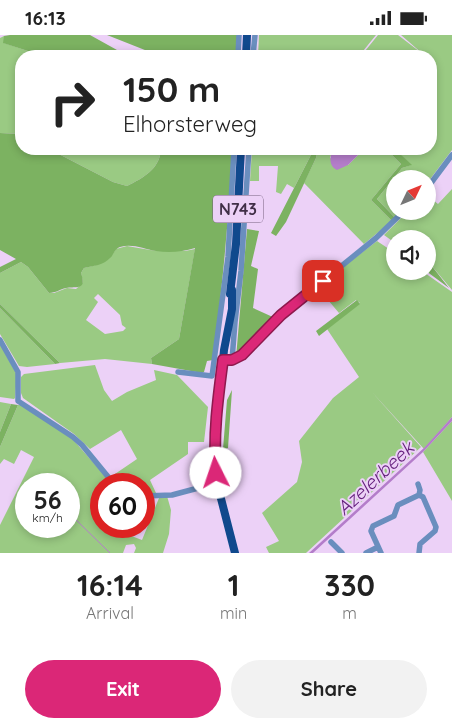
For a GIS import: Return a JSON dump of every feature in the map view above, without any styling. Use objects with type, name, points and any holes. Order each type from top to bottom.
[{"type":"main road","points":[[246,50],[247,35]]},
{"type":"main road","name":"N743","points":[[235,553],[217,483],[214,438],[219,359],[224,350],[232,309],[241,155]]},
{"type":"street","points":[[238,50],[239,35]]},
{"type":"street","points":[[254,35],[254,50]]},
{"type":"street","points":[[219,359],[215,350],[228,257],[234,155]]},
{"type":"street","points":[[232,360],[241,271],[249,155]]},
{"type":"street","points":[[436,176],[452,155]]},
{"type":"street","points":[[178,373],[212,377],[213,360],[232,360],[242,355],[281,315],[376,238],[395,220]]},
{"type":"street","points":[[0,340],[18,372],[18,401],[73,437],[105,473]]},
{"type":"street","points":[[155,496],[172,495],[217,483]]},
{"type":"street","points":[[366,553],[380,550],[371,531],[373,526],[394,516],[398,505],[418,495],[420,490],[418,484]]},
{"type":"street","points":[[418,495],[423,497],[436,527],[435,531],[420,544],[420,553]]},
{"type":"street","points":[[331,542],[342,553]]},
{"type":"green space","points":[[90,35],[117,50],[25,50],[3,43],[4,36]]},
{"type":"green space","points":[[107,35],[237,35],[237,50],[145,50]]},
{"type":"green space","points":[[259,35],[376,35],[364,50],[258,50]]},
{"type":"green space","points":[[378,35],[398,35],[418,50],[366,50]]},
{"type":"green space","points":[[401,35],[452,35],[452,150],[436,171],[400,170],[411,165],[401,155],[437,155],[437,50],[418,50]]},
{"type":"green space","points":[[4,36],[4,43],[25,50],[15,50],[15,134],[0,133],[0,38]]},
{"type":"green space","points":[[0,133],[15,134],[15,155],[61,155],[113,182],[127,186],[150,172],[158,162],[160,155],[232,155],[225,255],[213,360],[207,361],[202,373],[152,364],[151,358],[179,339],[195,248],[166,252],[134,246],[120,247],[105,262],[84,268],[81,273],[83,283],[80,287],[66,288],[51,293],[28,267],[21,262],[0,273],[0,267],[16,259],[0,250]]},
{"type":"green space","points":[[61,155],[160,155],[158,162],[145,176],[127,186],[113,182]]},
{"type":"green space","points":[[252,155],[311,155],[294,188],[287,184],[281,194],[276,192],[278,166],[259,166],[259,181],[250,181]]},
{"type":"green space","points":[[311,155],[317,155],[286,222],[276,236],[271,233]]},
{"type":"green space","points":[[317,155],[331,155],[330,158],[348,165],[358,155],[392,155],[401,164],[396,170],[386,170],[386,182],[371,200],[386,215],[386,220],[392,221],[364,244],[304,183]]},
{"type":"green space","points":[[392,155],[401,155],[412,165],[400,170],[396,170],[401,164]]},
{"type":"green space","points":[[386,182],[386,188],[377,199],[386,208],[386,215],[371,200]]},
{"type":"green space","points":[[386,188],[386,208],[377,199]]},
{"type":"green space","points":[[452,189],[452,290],[436,271],[436,230],[389,230],[399,220],[436,220],[436,202],[438,204]]},
{"type":"green space","points":[[247,229],[259,231],[251,266],[258,269],[253,308],[275,318],[236,358]]},
{"type":"green space","points":[[377,241],[386,247],[386,280],[435,280],[452,292],[452,417],[424,449],[371,391],[421,447],[306,553],[269,553],[266,547],[279,541],[262,513],[297,482],[302,462],[299,441],[333,398],[359,377],[327,329],[360,303],[356,300],[339,313],[317,287]]},
{"type":"green space","points":[[127,246],[156,251],[195,249],[179,339],[151,358],[152,364],[105,359],[60,363],[0,304],[0,273],[21,262],[28,267],[49,293],[54,293],[67,288],[76,289],[83,282],[81,273],[84,268],[103,262],[116,249]],"holes":[[[98,294],[120,315],[122,325],[126,328],[123,331],[105,334],[86,320],[98,302],[94,298]]]},
{"type":"green space","points":[[436,271],[449,288],[436,278]]},
{"type":"green space","points":[[357,300],[360,304],[319,336],[316,331]]},
{"type":"green space","points":[[0,304],[60,363],[55,364],[0,308]]},
{"type":"green space","points":[[0,308],[55,364],[19,366],[0,334]]},
{"type":"green space","points":[[0,344],[17,375],[14,399],[0,397]]},
{"type":"green space","points":[[95,365],[104,390],[112,401],[127,392],[156,380],[154,370],[177,375],[208,407],[204,442],[188,442],[188,454],[155,477],[155,473],[116,473],[137,459],[121,430],[90,449],[74,434],[23,398],[21,393],[21,377],[24,374]]},
{"type":"green space","points":[[232,390],[228,448],[223,449],[227,400]]},
{"type":"green space","points":[[0,402],[11,404],[0,432]]},
{"type":"green space","points":[[11,404],[18,405],[0,447],[0,432]]},
{"type":"green space","points":[[18,405],[23,405],[70,436],[102,473],[90,473],[90,538],[137,538],[142,540],[143,538],[155,538],[155,508],[159,498],[167,496],[171,510],[169,534],[163,553],[134,553],[136,548],[134,544],[126,545],[123,553],[0,553],[0,525],[15,495],[15,538],[80,538],[80,473],[26,473],[34,457],[21,450],[14,464],[4,459],[0,464],[0,447]]},
{"type":"green space","points":[[452,421],[452,501],[423,452]]},
{"type":"shaded area","points":[[332,155],[358,155],[348,165],[337,170],[332,166]]},
{"type":"shaded area","points":[[452,417],[452,421],[423,452],[313,553],[309,553],[425,447]]},
{"type":"waterway","points":[[80,524],[110,553]]},
{"type":"route","points":[[216,473],[215,429],[223,360],[232,360],[242,355],[281,315],[323,281]]},
{"type":"water label","name":"Azelerbeek","points":[[375,478]]}]
